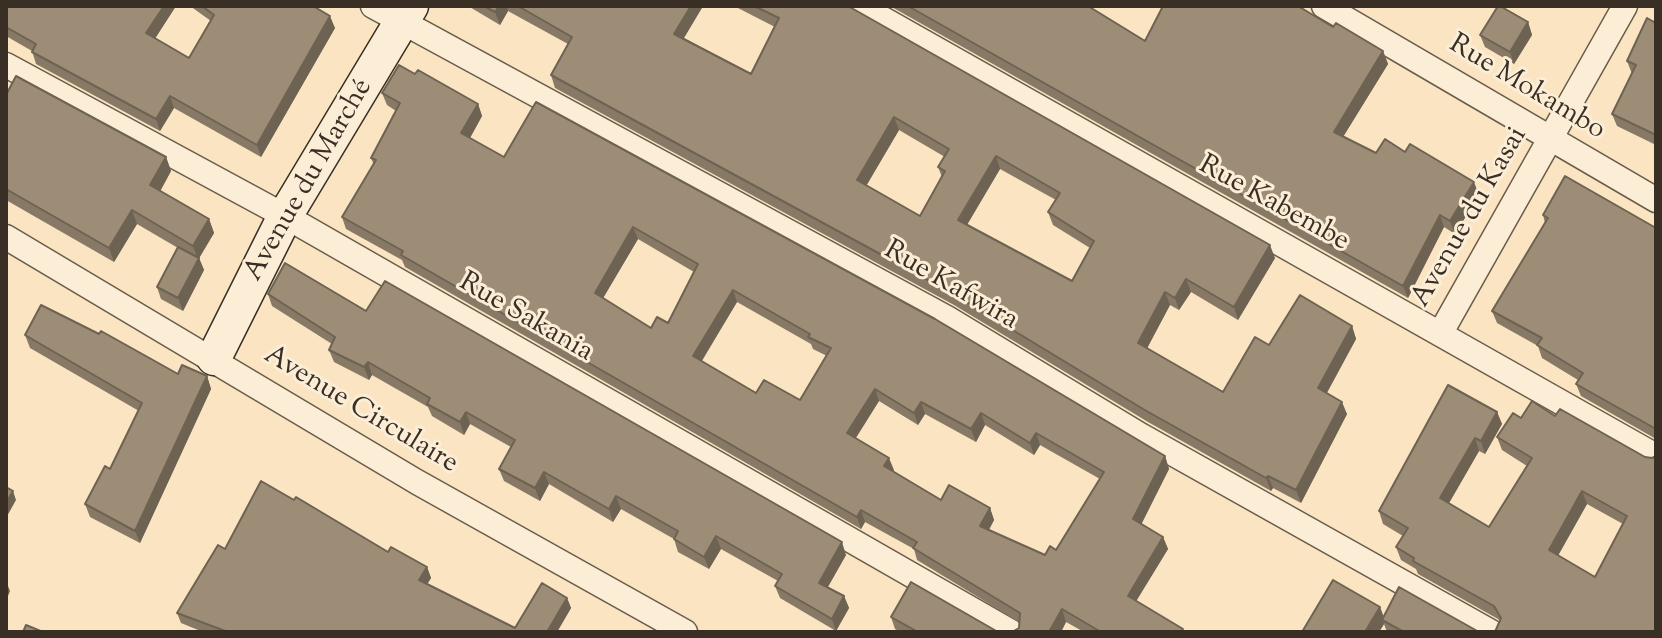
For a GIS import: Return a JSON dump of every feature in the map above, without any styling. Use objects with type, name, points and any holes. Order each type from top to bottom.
[{"type":"street","name":"Rue Kabembe","points":[[860,6],[1656,456]]},
{"type":"street","name":"Rue Mokambo","points":[[1324,6],[1656,200]]},
{"type":"street","name":"Avenue du Kasai","points":[[1440,334],[1625,6]]},
{"type":"street","name":"Avenue du Marché","points":[[214,358],[285,216],[395,11]]},
{"type":"street","name":"Rue Kafwira","points":[[395,11],[947,318],[1140,435],[1491,632]]},
{"type":"street","name":"Rue Sakania","points":[[6,65],[285,216],[1011,632]]},
{"type":"street","name":"Avenue Circulaire","points":[[6,237],[214,358],[417,482],[685,632]]},
{"type":"building","points":[[6,6],[164,6],[146,33],[189,58],[214,15],[202,6],[313,6],[330,16],[257,145],[170,96],[156,119],[32,52],[36,44],[6,27]]},
{"type":"building","points":[[484,6],[499,6],[495,12]]},
{"type":"building","points":[[518,6],[691,6],[674,34],[751,74],[779,18],[754,6],[848,6],[1270,245],[1234,307],[1186,279],[1175,298],[1165,292],[1138,343],[1223,392],[1255,337],[1269,345],[1300,295],[1352,326],[1318,388],[1342,402],[1296,490],[1268,476],[1266,478],[1143,409],[950,292],[551,75],[572,37]],"holes":[[[894,117],[949,149],[938,167],[945,171],[920,216],[857,180]],[[996,156],[1060,193],[1048,212],[1094,241],[1072,281],[958,220]]]},
{"type":"building","points":[[908,6],[1088,6],[1145,41],[1163,6],[1298,6],[1333,27],[1336,23],[1383,51],[1334,132],[1376,153],[1385,139],[1405,152],[1410,144],[1474,182],[1450,221],[1440,215],[1403,286]]},
{"type":"building","points":[[1498,6],[1528,22],[1510,52],[1480,35]]},
{"type":"building","points":[[1647,18],[1654,22],[1656,19],[1656,135],[1612,114],[1636,65],[1627,61]]},
{"type":"building","points":[[399,65],[415,74],[418,70],[478,104],[461,133],[504,157],[536,102],[935,319],[1165,456],[1133,519],[1163,537],[1128,596],[1183,629],[1181,632],[1101,632],[1062,609],[1049,632],[1012,632],[1019,628],[1020,613],[913,548],[917,542],[861,510],[857,517],[401,255],[403,251],[342,217],[376,160],[371,158],[400,103],[382,93]],"holes":[[[633,227],[698,264],[668,323],[657,317],[651,328],[595,293]],[[733,290],[831,348],[800,400],[764,380],[756,393],[693,356]],[[875,389],[914,413],[921,402],[971,429],[981,413],[1030,443],[1036,433],[1104,472],[1056,550],[1050,546],[1045,555],[980,526],[990,508],[949,485],[941,500],[884,466],[889,458],[847,433]]]},
{"type":"building","points":[[16,76],[166,157],[150,185],[209,219],[193,246],[132,210],[109,248],[6,189],[6,95]]},
{"type":"building","points":[[1565,176],[1656,228],[1656,429],[1576,384],[1583,373],[1537,345],[1542,338],[1492,311],[1548,218],[1543,215]]},
{"type":"building","points":[[178,247],[199,258],[178,298],[157,287]]},
{"type":"building","points":[[285,263],[366,311],[385,281],[842,542],[819,583],[844,596],[832,619],[775,586],[782,574],[716,536],[704,557],[674,539],[678,531],[616,496],[609,509],[544,472],[535,488],[499,469],[515,440],[466,412],[460,422],[427,404],[430,398],[368,362],[364,367],[329,350],[335,337],[268,294]]},
{"type":"building","points":[[41,305],[99,334],[101,331],[178,374],[182,365],[207,376],[135,531],[85,504],[105,466],[110,469],[142,403],[25,335]]},
{"type":"building","points":[[1448,385],[1497,412],[1481,441],[1475,438],[1440,498],[1489,527],[1532,458],[1497,437],[1513,413],[1521,418],[1532,401],[1555,416],[1560,409],[1645,457],[1656,456],[1656,632],[1495,632],[1501,618],[1494,606],[1413,561],[1414,558],[1396,547],[1408,528],[1379,511]],"holes":[[[1582,491],[1627,516],[1595,577],[1549,550]]]},
{"type":"building","points":[[261,481],[294,500],[296,497],[388,552],[391,547],[427,567],[419,580],[515,628],[542,583],[567,598],[547,632],[228,632],[177,613],[218,545],[225,549]]},
{"type":"building","points":[[6,487],[13,491],[6,503]]},
{"type":"building","points":[[1333,580],[1380,607],[1365,632],[1302,632]]},
{"type":"building","points":[[911,582],[998,632],[918,632],[891,617]]},
{"type":"building","points":[[1399,587],[1479,632],[1404,632],[1382,620]]},
{"type":"building","points":[[26,625],[43,632],[23,632]]}]
